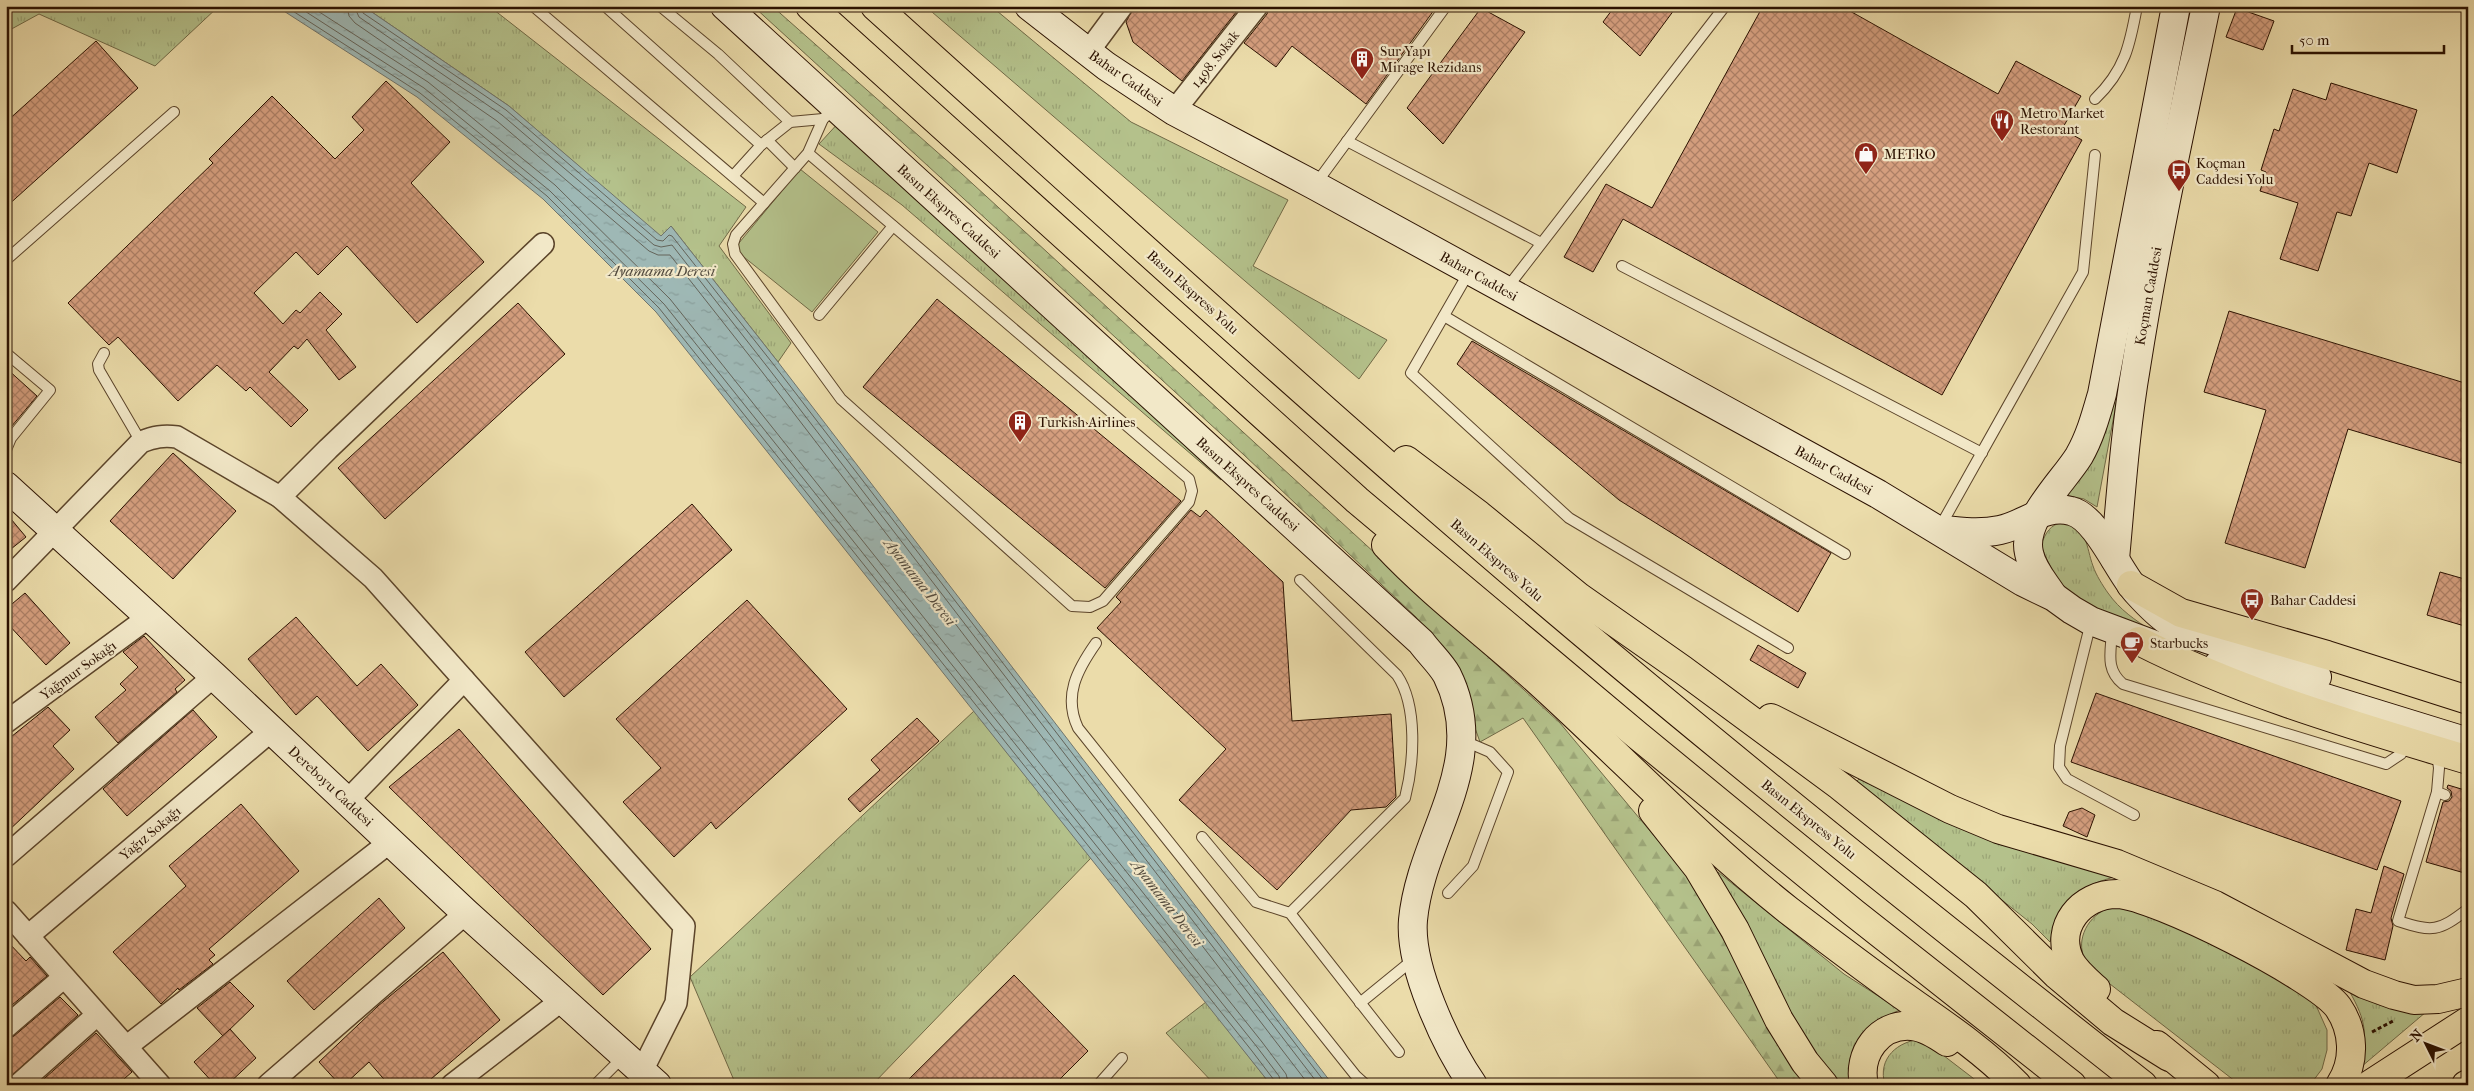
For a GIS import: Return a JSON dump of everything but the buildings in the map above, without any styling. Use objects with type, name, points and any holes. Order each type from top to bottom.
[{"type":"main road","name":"Basın Ekspres Caddesi","points":[[725,6],[829,113],[1421,642],[1449,681],[1458,703],[1462,740],[1458,778],[1417,893],[1413,922],[1417,957],[1433,1009],[1457,1062],[1473,1085]]},
{"type":"main road","points":[[810,6],[1357,500],[1800,869],[1935,979],[2072,1085]]},
{"type":"main road","name":"Basın Ekspress Yolu","points":[[876,6],[1339,422],[1536,593],[1774,791],[2143,1085]]},
{"type":"main road","name":"Bahar Caddesi","points":[[1029,6],[1088,52],[1174,111],[1314,185],[1878,494],[2023,582],[2054,597]]},
{"type":"main road","name":"Koçman Caddesi","points":[[2036,514],[2079,455],[2092,428],[2102,394],[2176,6]]},
{"type":"main road","name":"Koçman Caddesi","points":[[2115,559],[2125,449],[2136,368],[2161,228],[2206,6]]},
{"type":"main road","points":[[1339,422],[1391,449],[1430,477],[1579,597],[1684,670],[1840,786],[1976,895],[2057,975],[2113,1022],[2169,1057],[2206,1085]]},
{"type":"main road","name":"Dereboyu Caddesi","points":[[6,486],[214,676],[466,913],[641,1070]]},
{"type":"main road","points":[[1357,500],[1386,545],[1406,567],[1529,673],[1686,823],[1744,875],[1876,976],[1977,1049],[2017,1085]]},
{"type":"main road","points":[[1939,530],[1970,532],[1999,530],[2020,524],[2036,514],[2050,509],[2074,511],[2083,517],[2115,559],[2131,585],[2149,605],[2171,623],[2197,635],[2308,674],[2468,723]]},
{"type":"main road","points":[[2036,514],[2028,537],[2028,552],[2036,573],[2054,597],[2072,610],[2189,666],[2261,695],[2468,760]]},
{"type":"main road","points":[[2131,585],[2181,613],[2327,655],[2468,700]]},
{"type":"main road","points":[[2139,641],[2468,742]]},
{"type":"main road","points":[[1684,670],[1829,749],[1950,809],[1998,829],[2116,864],[2154,878],[2215,906],[2364,984],[2414,1000],[2438,999],[2468,992]]},
{"type":"main road","points":[[1591,731],[1698,868],[1735,930],[1770,1004],[1788,1036],[1824,1085]]},
{"type":"main road","points":[[2169,1057],[2104,997],[2071,962],[2066,948],[2067,934],[2072,916],[2083,903],[2100,895],[2118,894],[2135,897],[2159,905],[2207,927],[2308,981],[2327,995],[2338,1007],[2348,1024],[2352,1056],[2348,1073],[2340,1085]]},
{"type":"main road","points":[[2369,1085],[2468,1021]]},
{"type":"main road","points":[[1864,1085],[1862,1075],[1864,1060],[1872,1043],[1884,1033],[1897,1027],[1912,1026],[1932,1032],[2010,1085]]},
{"type":"street","points":[[1088,52],[1122,6]]},
{"type":"street","name":"1498. Sokak","points":[[1174,111],[1257,6]]},
{"type":"street","points":[[280,497],[335,442],[543,244]]},
{"type":"street","points":[[6,581],[141,442],[164,435],[177,437],[280,497],[373,578],[684,926],[676,1003],[641,1070]]},
{"type":"street","name":"Yağmur Sokağı","points":[[6,722],[149,618]]},
{"type":"street","points":[[6,856],[214,676]]},
{"type":"street","points":[[347,801],[464,680]]},
{"type":"street","name":"Yağız Sokağı","points":[[28,936],[272,730]]},
{"type":"street","points":[[126,1047],[390,842]]},
{"type":"street","points":[[6,911],[63,978],[160,1085]]},
{"type":"street","points":[[268,1085],[466,913]]},
{"type":"street","points":[[6,1027],[63,978]]},
{"type":"street","points":[[452,1085],[562,1000]]},
{"type":"street","points":[[18,1085],[96,1015]]},
{"type":"lane","points":[[534,6],[764,203]]},
{"type":"lane","points":[[605,6],[795,168]]},
{"type":"lane","points":[[660,6],[718,54],[790,122]]},
{"type":"lane","points":[[1314,185],[1446,6]]},
{"type":"lane","points":[[1506,290],[1725,6]]},
{"type":"lane","points":[[2095,99],[2109,85],[2121,67],[2129,48],[2137,6]]},
{"type":"lane","points":[[6,260],[174,112]]},
{"type":"lane","points":[[733,176],[764,142],[790,122],[829,113]]},
{"type":"lane","points":[[808,153],[1189,479],[1192,491],[1189,502],[1103,601],[1090,607],[1072,606],[841,399],[735,254],[734,239],[808,153],[829,113]]},
{"type":"lane","points":[[1347,141],[1542,243]]},
{"type":"lane","points":[[1939,530],[2083,272],[2095,156]]},
{"type":"lane","points":[[819,315],[893,226]]},
{"type":"lane","points":[[1622,266],[1982,453]]},
{"type":"lane","points":[[1470,271],[1411,373],[1569,518],[1788,648]]},
{"type":"lane","points":[[1444,316],[1845,554]]},
{"type":"lane","points":[[6,353],[50,390],[8,437],[6,450]]},
{"type":"lane","points":[[104,353],[98,364],[99,370],[141,442]]},
{"type":"lane","points":[[1290,913],[1405,798],[1412,772],[1410,702],[1403,684],[1397,675],[1300,580]]},
{"type":"lane","points":[[2102,626],[2114,676],[2123,684],[2386,764],[2401,754],[2409,741]]},
{"type":"lane","points":[[2102,626],[2060,746],[2059,767],[2067,779],[2134,815]]},
{"type":"lane","points":[[1096,644],[1086,658],[1072,686],[1071,709],[1078,728],[1350,1068],[1366,1085]]},
{"type":"lane","points":[[1448,893],[1473,866],[1508,772],[1490,752],[1462,740]]},
{"type":"lane","points":[[2436,750],[2441,794],[2398,921],[2426,930],[2446,924],[2468,908]]},
{"type":"lane","points":[[1202,837],[1256,902],[1290,913],[1399,1052]]},
{"type":"lane","points":[[1360,1003],[1417,957]]},
{"type":"lane","points":[[1098,1085],[1122,1058]]},
{"type":"lane","points":[[595,1085],[641,1070]]},
{"type":"path","points":[[2366,1036],[2396,1019]]},
{"type":"green space","points":[[6,6],[219,6],[155,66],[39,14],[6,32]]},
{"type":"green space","points":[[363,6],[489,6],[746,207],[719,246],[791,343],[778,362],[671,226],[661,237],[509,106]]},
{"type":"green space","points":[[753,6],[772,6],[962,174],[1560,723],[1690,879],[1794,1068],[1809,1085],[1782,1085],[1523,718],[1480,742],[1455,672],[1416,617],[1244,455]]},
{"type":"green space","points":[[925,6],[991,6],[1131,122],[1288,200],[1253,266],[1387,340],[1359,379]]},
{"type":"green space","points":[[2191,6],[2196,6],[2097,507],[2084,499],[2065,495],[2089,466],[2105,431]]},
{"type":"green space","points":[[841,120],[1221,480],[902,205],[819,144]]},
{"type":"green space","points":[[800,169],[878,232],[812,312],[734,249]]},
{"type":"green space","points":[[2063,522],[2077,528],[2082,533],[2096,573],[2113,599],[2128,614],[2152,631],[2098,612],[2071,594],[2059,581],[2041,545],[2049,530]]},
{"type":"green space","points":[[974,711],[1091,858],[872,1085],[736,1085],[690,977]]},
{"type":"green space","points":[[1859,779],[1966,829],[2114,877],[2088,886],[2070,898],[2058,915],[2050,942],[2032,924],[1855,783]]},
{"type":"green space","points":[[1718,872],[1844,974],[1900,1010],[1877,1022],[1860,1038],[1850,1060],[1849,1085],[1841,1085],[1804,1036],[1788,1010],[1714,875]]},
{"type":"green space","points":[[2125,907],[2152,914],[2283,981],[2315,1003],[2327,1030],[2327,1050],[2322,1069],[2310,1085],[2240,1085],[2093,970],[2083,956],[2082,940],[2084,932],[2092,919],[2098,914],[2112,908]]},
{"type":"green space","points":[[2346,985],[2426,1012],[2361,1067],[2364,1043],[2363,1024]]},
{"type":"green space","points":[[1206,1002],[1271,1085],[1215,1085],[1166,1033]]},
{"type":"green space","points":[[1922,1039],[1982,1085],[1885,1085],[1883,1075],[1887,1059],[1898,1047],[1905,1043]]},
{"type":"water","name":"Ayamama Deresi","points":[[276,6],[363,6],[509,106],[661,236],[671,226],[778,362],[1333,1085],[1271,1085],[656,312],[543,199],[417,97]]},
{"type":"place","name":"Sur Yapı Mirage Rezidans","points":[[1362,80]]},
{"type":"place","name":"Metro Market Restorant","points":[[2002,142]]},
{"type":"place","name":"METRO","points":[[1866,175]]},
{"type":"place","name":"Koçman Caddesi Yolu","points":[[2179,192]]},
{"type":"place","name":"Turkish Airlines","points":[[1020,443]]},
{"type":"place","name":"Bahar Caddesi","points":[[2252,621]]},
{"type":"place","name":"Starbucks","points":[[2132,664]]}]
